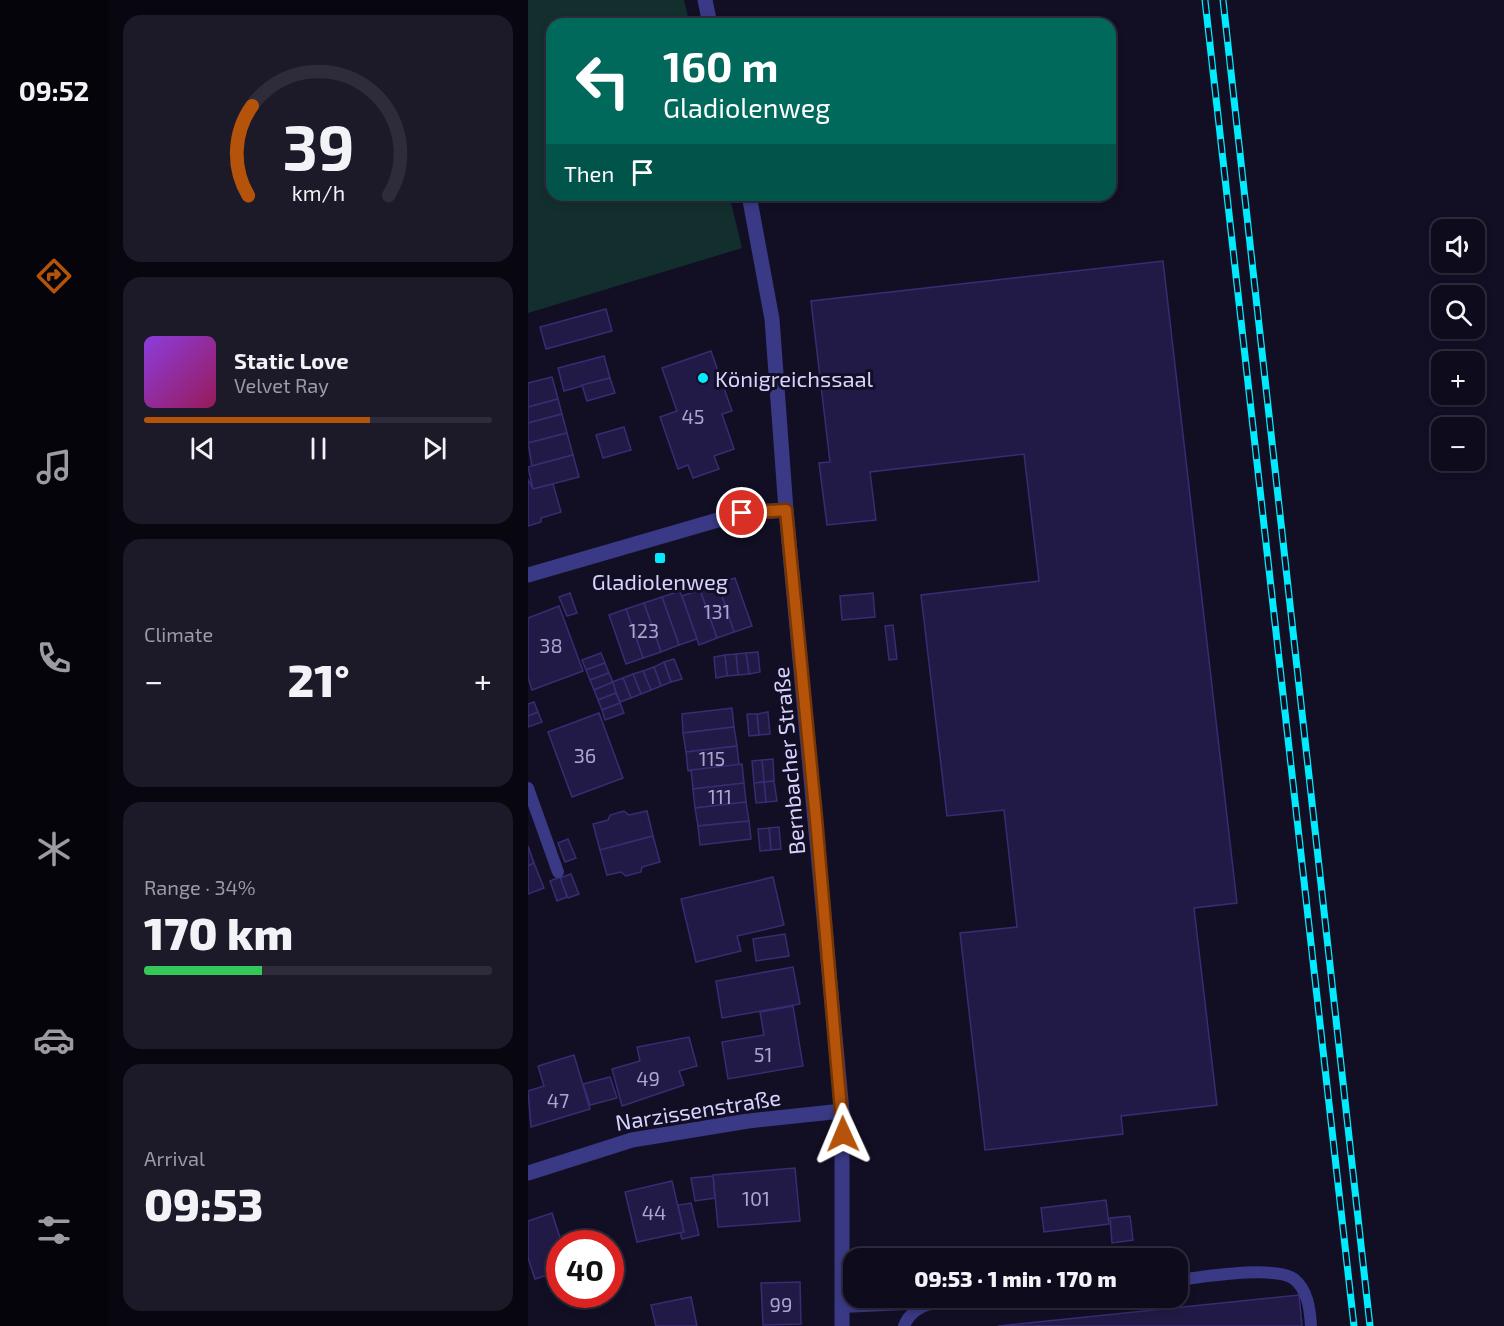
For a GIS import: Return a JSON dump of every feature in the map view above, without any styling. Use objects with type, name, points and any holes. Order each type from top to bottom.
[{"type":"street","points":[[705,0],[710,18]]},
{"type":"street","name":"Bernbacher Straße","points":[[750,201],[772,319],[786,510],[842,1111],[842,1326]]},
{"type":"street","points":[[528,575],[742,513],[786,510]]},
{"type":"street","name":"Narzissenstraße","points":[[528,1173],[632,1140],[748,1121],[842,1111]]},
{"type":"lane","points":[[528,788],[558,872]]},
{"type":"lane","points":[[1188,1279],[1265,1271],[1293,1279],[1309,1300],[1311,1326]]},
{"type":"lane","points":[[904,1326],[906,1320],[921,1308]]},
{"type":"green space","points":[[528,0],[684,0],[688,18],[546,18],[546,201],[730,201],[742,248],[528,313]]},
{"type":"building","points":[[1163,261],[1237,903],[1194,908],[1217,1105],[1121,1116],[1123,1134],[985,1150],[960,933],[1017,927],[1004,810],[947,816],[921,595],[1039,581],[1024,454],[870,472],[876,520],[827,525],[819,463],[830,462],[811,301]]},
{"type":"building","points":[[606,309],[612,331],[546,349],[540,327]]},
{"type":"building","points":[[711,351],[732,411],[722,414],[734,449],[714,456],[719,469],[693,478],[688,465],[678,469],[660,417],[677,411],[662,368]]},
{"type":"building","points":[[604,356],[610,378],[564,391],[558,368]]},
{"type":"building","points":[[552,377],[558,399],[528,407],[528,383]]},
{"type":"building","points":[[610,378],[615,393],[587,401],[582,385]]},
{"type":"building","points":[[558,399],[562,414],[528,423],[528,407]]},
{"type":"building","points":[[562,414],[567,433],[528,443],[528,423]]},
{"type":"building","points":[[624,427],[631,450],[603,458],[596,435]]},
{"type":"building","points":[[567,433],[573,455],[532,466],[528,443]]},
{"type":"building","points":[[573,455],[579,477],[533,489],[528,467]]},
{"type":"building","points":[[528,479],[533,489],[553,484],[561,512],[541,518],[541,522],[528,526]]},
{"type":"building","points":[[735,578],[752,626],[734,632],[718,584]]},
{"type":"building","points":[[718,584],[734,632],[717,638],[700,590]]},
{"type":"building","points":[[700,590],[717,638],[699,645],[682,596]]},
{"type":"building","points":[[680,591],[697,639],[679,645],[662,597]]},
{"type":"building","points":[[570,593],[577,613],[567,616],[559,597]]},
{"type":"building","points":[[873,593],[875,617],[842,620],[840,596]]},
{"type":"building","points":[[662,597],[679,645],[661,652],[644,603]]},
{"type":"building","points":[[644,603],[661,652],[643,658],[626,609]]},
{"type":"building","points":[[559,606],[583,671],[532,690],[528,678],[528,618]]},
{"type":"building","points":[[626,609],[643,658],[626,664],[609,615]]},
{"type":"building","points":[[893,625],[897,659],[889,660],[885,626]]},
{"type":"building","points":[[758,652],[760,672],[749,674],[746,653]]},
{"type":"building","points":[[601,653],[605,663],[586,670],[582,660]]},
{"type":"building","points":[[746,653],[749,674],[738,675],[736,654]]},
{"type":"building","points":[[736,654],[738,675],[727,676],[725,655]]},
{"type":"building","points":[[725,655],[727,676],[716,678],[714,657]]},
{"type":"building","points":[[674,659],[682,679],[671,682],[664,662]]},
{"type":"building","points":[[664,662],[671,682],[661,686],[654,667]]},
{"type":"building","points":[[605,663],[609,673],[590,680],[586,670]]},
{"type":"building","points":[[654,667],[661,686],[651,690],[643,671]]},
{"type":"building","points":[[643,671],[651,690],[641,694],[633,674]]},
{"type":"building","points":[[609,673],[613,682],[594,690],[590,680]]},
{"type":"building","points":[[633,674],[641,694],[631,698],[623,678]]},
{"type":"building","points":[[623,678],[631,698],[620,702],[612,682]]},
{"type":"building","points":[[613,682],[616,693],[598,700],[594,690]]},
{"type":"building","points":[[616,693],[620,703],[602,710],[598,700]]},
{"type":"building","points":[[534,702],[538,712],[528,716],[528,704]]},
{"type":"building","points":[[620,703],[624,713],[605,720],[602,710]]},
{"type":"building","points":[[732,708],[734,727],[683,733],[682,714]]},
{"type":"building","points":[[538,712],[542,722],[528,727],[528,716]]},
{"type":"building","points":[[768,712],[770,734],[759,735],[757,714]]},
{"type":"building","points":[[599,713],[623,778],[572,797],[548,732]]},
{"type":"building","points":[[747,714],[757,714],[759,735],[749,736]]},
{"type":"building","points":[[734,727],[737,746],[686,752],[683,733]]},
{"type":"building","points":[[737,746],[739,765],[688,771],[686,752]]},
{"type":"building","points":[[773,759],[774,781],[764,782],[762,760]]},
{"type":"building","points":[[762,760],[764,782],[754,783],[752,761]]},
{"type":"building","points":[[742,764],[744,783],[693,789],[691,770]]},
{"type":"building","points":[[774,781],[777,801],[766,802],[764,782]]},
{"type":"building","points":[[764,782],[766,802],[756,803],[754,783]]},
{"type":"building","points":[[744,783],[746,802],[695,808],[693,789]]},
{"type":"building","points":[[746,802],[749,821],[698,826],[695,808]]},
{"type":"building","points":[[624,811],[629,815],[647,811],[653,836],[600,850],[593,824],[608,820],[610,815]]},
{"type":"building","points":[[749,821],[751,839],[700,845],[698,826]]},
{"type":"building","points":[[779,827],[781,849],[771,850],[769,828]]},
{"type":"building","points":[[769,828],[771,850],[760,851],[758,829]]},
{"type":"building","points":[[653,836],[660,862],[642,867],[641,872],[626,876],[621,872],[607,875],[600,850]]},
{"type":"building","points":[[568,839],[576,858],[565,862],[558,843]]},
{"type":"building","points":[[528,846],[534,863],[528,866]]},
{"type":"building","points":[[534,863],[544,888],[528,894],[528,866]]},
{"type":"building","points":[[571,874],[579,894],[568,898],[560,878]]},
{"type":"building","points":[[560,877],[567,897],[557,901],[550,881]]},
{"type":"building","points":[[773,877],[784,925],[737,936],[741,951],[696,962],[681,899]]},
{"type":"building","points":[[785,934],[789,956],[756,961],[753,939]]},
{"type":"building","points":[[793,967],[800,1004],[722,1018],[716,981]]},
{"type":"building","points":[[793,1006],[803,1066],[728,1079],[722,1042],[764,1035],[760,1012]]},
{"type":"building","points":[[689,1037],[697,1066],[679,1071],[684,1085],[622,1106],[612,1069],[640,1061],[637,1047]]},
{"type":"building","points":[[574,1055],[590,1109],[531,1127],[528,1091],[544,1086],[538,1066]]},
{"type":"building","points":[[610,1077],[617,1098],[590,1105],[583,1084]]},
{"type":"building","points":[[795,1168],[800,1221],[718,1227],[713,1175]]},
{"type":"building","points":[[713,1176],[715,1198],[695,1201],[691,1178]]},
{"type":"building","points":[[672,1181],[684,1232],[637,1242],[625,1192]]},
{"type":"building","points":[[1106,1200],[1109,1224],[1044,1232],[1041,1208]]},
{"type":"building","points":[[691,1203],[699,1235],[682,1239],[680,1233],[684,1232],[678,1205]]},
{"type":"building","points":[[552,1213],[557,1230],[546,1230],[546,1275],[535,1279],[528,1258],[528,1221]]},
{"type":"building","points":[[1130,1216],[1133,1240],[1112,1243],[1110,1218]]},
{"type":"building","points":[[800,1282],[801,1324],[763,1325],[761,1283]]},
{"type":"building","points":[[1299,1295],[1302,1326],[998,1326],[1188,1308]]},
{"type":"building","points":[[691,1297],[697,1326],[656,1326],[651,1305]]},
{"type":"railway","points":[[1205,0],[1354,1326]]},
{"type":"railway","points":[[1223,0],[1370,1326]]},
{"type":"place","name":"Königreichssaal","points":[[703,378]]},
{"type":"place","name":"Gladiolenweg","points":[[660,558]]},
{"type":"route","points":[[742,513],[786,510],[843,1134]]}]
